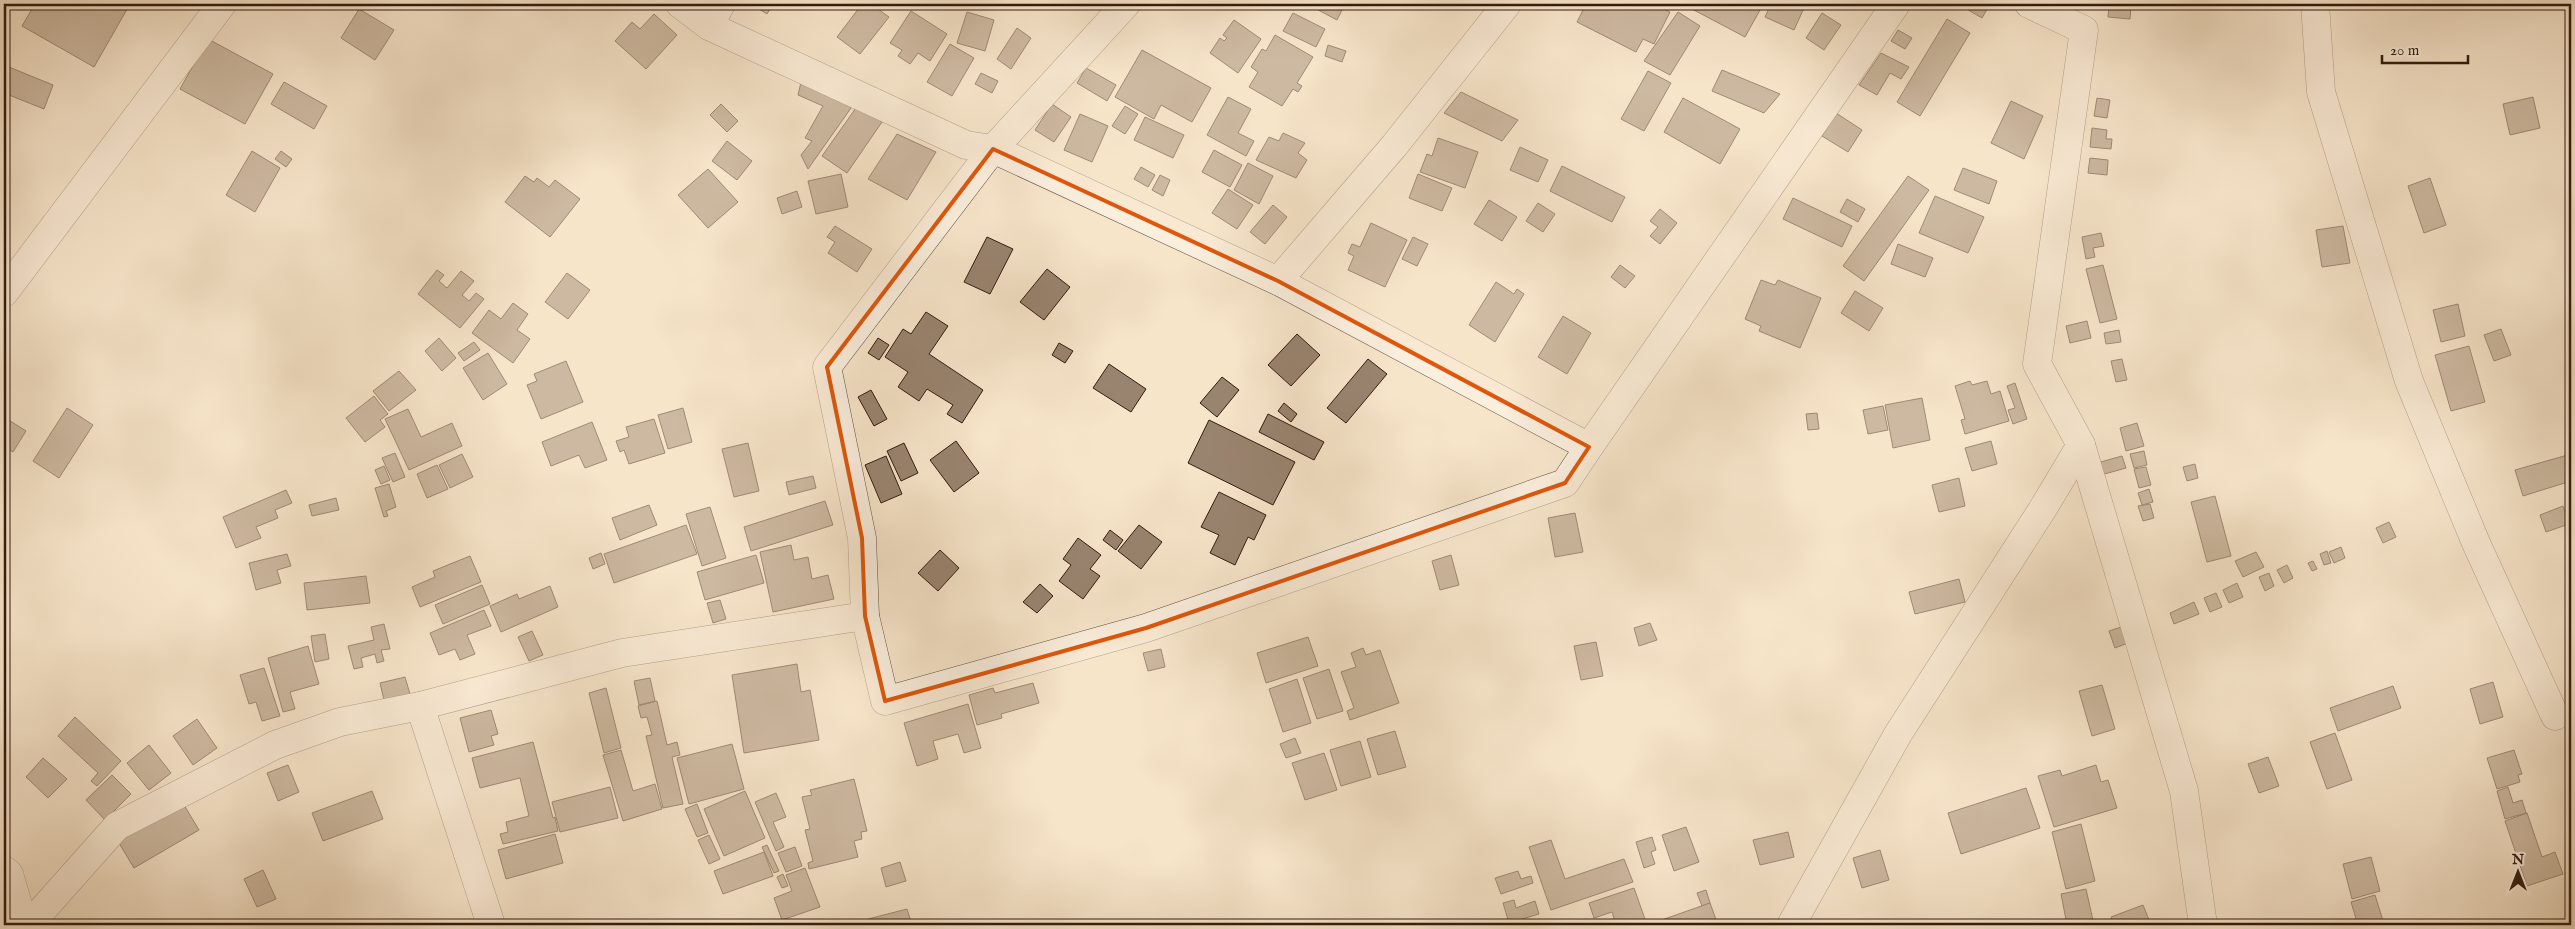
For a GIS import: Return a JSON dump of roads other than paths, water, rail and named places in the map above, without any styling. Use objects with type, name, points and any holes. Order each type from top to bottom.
[{"type":"street","points":[[4,293],[222,4]]},
{"type":"street","points":[[680,4],[715,15],[966,145],[992,149],[1278,281],[1589,447]]},
{"type":"street","points":[[1126,4],[992,149],[827,367],[862,538],[865,616],[885,701],[1146,628],[1565,483],[1896,4]]},
{"type":"street","points":[[1278,281],[1394,146],[1507,4]]},
{"type":"street","points":[[2029,4],[2084,30],[2037,364],[2081,445],[2184,791],[2203,925]]},
{"type":"street","points":[[2315,4],[2320,92],[2410,381],[2476,543],[2555,716]]},
{"type":"street","points":[[1791,925],[1898,734],[2042,510],[2081,445]]},
{"type":"street","points":[[29,925],[117,826],[275,745],[340,722],[420,706],[622,653],[865,616]]},
{"type":"street","points":[[420,706],[491,925]]},
{"type":"street","points":[[4,870],[9,874],[24,925]]}]
